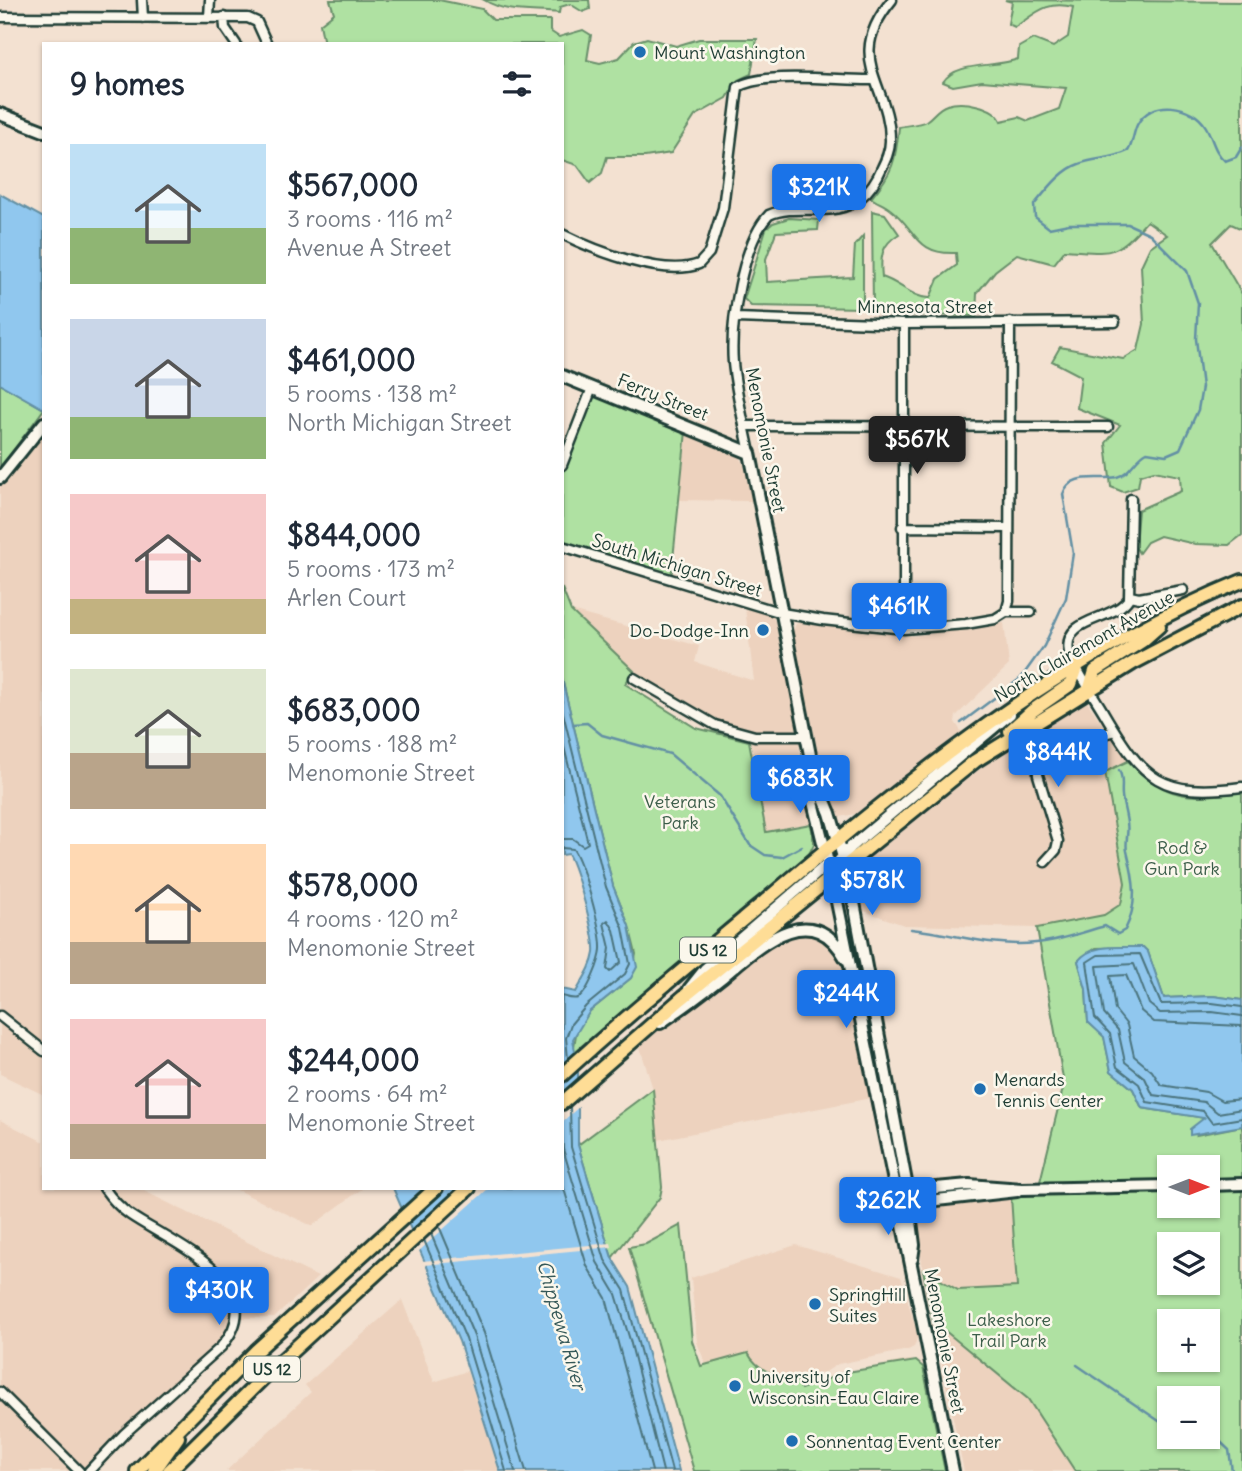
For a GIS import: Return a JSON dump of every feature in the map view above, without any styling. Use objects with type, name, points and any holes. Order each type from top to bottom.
[{"type":"main road","points":[[0,114],[42,130]]},
{"type":"main road","name":"Ferry Street","points":[[564,377],[750,453]]},
{"type":"main road","points":[[0,478],[42,425]]},
{"type":"main road","name":"Menomonie Street","points":[[750,453],[814,775],[844,861],[902,1191],[906,1247],[912,1259],[953,1471]]},
{"type":"main road","name":"North Clairemont Avenue","points":[[564,1072],[824,851],[965,740],[1027,696],[1077,667],[1167,617],[1242,581]]},
{"type":"main road","name":"US 12","points":[[564,1102],[830,870],[993,749],[1090,688],[1242,606]]},
{"type":"main road","points":[[1090,688],[1095,671],[1152,634],[1167,617]]},
{"type":"main road","points":[[993,749],[1032,710],[1071,684],[1077,667]]},
{"type":"main road","points":[[844,861],[997,727],[1027,696]]},
{"type":"main road","name":"Menomonie Street","points":[[814,775],[813,802],[902,1191]]},
{"type":"main road","points":[[830,870],[838,840]]},
{"type":"main road","points":[[637,1038],[683,1008],[763,943],[784,931],[808,929],[822,934],[836,945],[850,968]]},
{"type":"main road","points":[[1220,1185],[1242,1184]]},
{"type":"main road","points":[[902,1191],[969,1185],[1022,1189],[1157,1186]]},
{"type":"main road","points":[[903,1204],[1013,1193],[1022,1189]]},
{"type":"main road","name":"US 12","points":[[137,1471],[256,1351],[434,1190]]},
{"type":"main road","name":"US 12","points":[[169,1471],[467,1190]]},
{"type":"main road","points":[[154,1471],[196,1411]]},
{"type":"street","points":[[142,0],[143,18]]},
{"type":"street","points":[[209,17],[210,0]]},
{"type":"street","name":"Menomonie Street","points":[[750,453],[733,360],[736,318],[753,240],[769,215],[848,206],[865,195],[875,181],[888,154],[890,139],[870,61],[871,37],[892,0]]},
{"type":"street","points":[[0,17],[252,19],[266,42]]},
{"type":"street","points":[[224,17],[225,27],[235,42]]},
{"type":"street","points":[[564,235],[620,258],[674,267],[699,264],[709,253],[723,208],[738,87],[746,82],[765,80],[874,80]]},
{"type":"street","name":"Minnesota Street","points":[[736,318],[904,324],[1115,322]]},
{"type":"street","points":[[1006,612],[1009,601],[1010,322]]},
{"type":"street","points":[[904,324],[904,629]]},
{"type":"street","points":[[564,460],[592,388]]},
{"type":"street","points":[[744,426],[1108,427]]},
{"type":"street","points":[[1131,499],[1130,596],[1119,609],[1073,630],[1068,648],[1115,731],[1140,766],[1167,785],[1200,790],[1242,787]]},
{"type":"street","points":[[902,527],[1008,528]]},
{"type":"street","name":"South Michigan Street","points":[[564,547],[782,614],[904,629],[983,621],[1006,612],[1031,612]]},
{"type":"street","points":[[1130,596],[1139,598],[1183,590]]},
{"type":"street","points":[[634,678],[715,725],[755,736],[806,736]]},
{"type":"street","points":[[1045,862],[1056,850],[1058,841],[1038,775],[1039,764],[1051,751],[1115,731]]},
{"type":"street","points":[[0,1016],[42,1049]]},
{"type":"street","points":[[89,1471],[124,1434],[221,1347],[234,1331],[237,1316],[233,1295],[215,1270],[128,1214],[106,1190]]},
{"type":"street","points":[[0,1392],[79,1471]]},
{"type":"shaded area","points":[[686,431],[738,452],[744,465],[752,501],[677,500]]},
{"type":"shaded area","points":[[42,434],[42,1094],[0,1074],[0,487]]},
{"type":"shaded area","points":[[745,608],[773,616],[776,624],[794,710],[811,824],[766,832],[749,731],[712,720],[634,671],[571,611],[699,646],[695,662],[754,681]]},
{"type":"shaded area","points":[[1004,623],[1009,665],[956,716],[955,722],[963,734],[855,814],[840,817],[823,777],[793,631],[796,624],[914,636]]},
{"type":"shaded area","points":[[1087,702],[1128,761],[1105,773],[1125,883],[1121,904],[1105,915],[1037,928],[904,925],[861,910],[857,885],[865,858],[1013,743]]},
{"type":"shaded area","points":[[777,934],[822,934],[845,957],[876,1097],[658,1140],[653,1089],[637,1038]]},
{"type":"shaded area","points":[[0,1120],[42,1141],[42,1190],[142,1190],[318,1277],[274,1318],[233,1318],[225,1337],[82,1471],[0,1471]]},
{"type":"shaded area","points":[[237,1190],[360,1190],[312,1226]]},
{"type":"shaded area","points":[[1011,1196],[1017,1287],[958,1290],[923,1270],[916,1217],[920,1207]]},
{"type":"shaded area","points":[[796,1245],[901,1277],[918,1336],[914,1347],[908,1350],[838,1364],[827,1371],[798,1379],[800,1389],[847,1372],[910,1360],[918,1362],[923,1367],[945,1471],[694,1471],[646,1308],[687,1299],[692,1341],[701,1366],[706,1365],[697,1342],[691,1278]]},
{"type":"shaded area","points":[[402,1300],[434,1382],[467,1371],[500,1471],[226,1471],[311,1392],[305,1385]]},
{"type":"shaded area","points":[[933,1321],[1028,1399],[1075,1471],[964,1471]]},
{"type":"green space","points":[[330,0],[439,0],[482,9],[493,20],[550,20],[550,31],[559,37],[583,30],[591,35],[587,60],[600,63],[619,58],[634,42],[647,38],[676,46],[699,39],[757,39],[751,74],[738,80],[727,98],[695,116],[671,153],[645,157],[607,157],[602,173],[590,183],[577,165],[564,161],[564,42],[324,42],[320,24],[334,13]]},
{"type":"green space","points":[[484,0],[589,0],[590,9],[583,12],[570,4],[560,7],[559,13],[520,11],[502,8]]},
{"type":"green space","points":[[1005,0],[1242,2],[1242,229],[1231,224],[1212,243],[1242,294],[1242,535],[1229,545],[1195,544],[1160,536],[1147,542],[1139,553],[1135,546],[1138,510],[1181,491],[1180,476],[1154,471],[1140,475],[1138,487],[1123,492],[1111,487],[1106,443],[1120,425],[1077,408],[1081,376],[1052,361],[1060,347],[1123,359],[1138,350],[1144,324],[1141,266],[1150,247],[1167,235],[1147,221],[1127,242],[1111,250],[1065,250],[1054,264],[1017,254],[995,271],[977,293],[976,316],[880,314],[873,309],[872,211],[885,214],[899,234],[888,243],[883,252],[882,277],[917,295],[930,298],[938,279],[957,265],[956,253],[942,253],[924,245],[899,217],[871,198],[892,166],[899,127],[923,122],[941,108],[954,104],[985,108],[1001,121],[1019,117],[1028,121],[1059,109],[1066,88],[982,81],[953,86],[943,82],[957,71],[1018,59],[1019,47],[1033,39],[1053,47],[1068,37],[1073,7],[1048,7],[1015,27],[1008,24],[1012,2]]},
{"type":"green space","points":[[789,218],[819,220],[818,230],[776,232],[766,259],[767,282],[853,277],[855,245],[863,236],[863,308],[751,306],[744,299],[766,229],[773,223]]},
{"type":"green space","points":[[0,384],[42,408],[42,412],[0,468]]},
{"type":"green space","points":[[592,388],[686,431],[671,579],[564,547],[564,460]]},
{"type":"green space","name":"Veterans Park","points":[[564,593],[571,611],[634,671],[625,684],[696,728],[749,741],[766,832],[811,824],[814,844],[807,858],[573,1053],[577,1028],[590,1011],[631,978],[636,954],[629,926],[613,886],[564,687]]},
{"type":"green space","points":[[1128,761],[1155,784],[1180,794],[1207,796],[1242,792],[1242,1000],[1213,996],[1164,998],[1148,952],[1143,947],[1096,948],[1078,961],[1086,989],[1088,1022],[1104,1036],[1111,1071],[1133,1089],[1142,1108],[1205,1118],[1197,1135],[1242,1126],[1242,1471],[1075,1471],[1028,1399],[933,1321],[923,1270],[958,1290],[1017,1287],[1011,1196],[1037,1194],[1064,1084],[1037,928],[1104,915],[1121,904],[1125,883],[1105,772]]},
{"type":"green space","points":[[653,1089],[662,1187],[660,1197],[612,1258],[578,1145]]},
{"type":"green space","name":"University of Wisconsin-Eau Claire","points":[[681,1225],[692,1341],[701,1366],[748,1353],[756,1364],[769,1372],[797,1380],[801,1389],[847,1372],[916,1361],[923,1367],[945,1471],[694,1471],[629,1247],[646,1244]]},
{"type":"water","points":[[0,194],[42,217],[42,408],[0,384]]},
{"type":"water","name":"Chippewa River","points":[[564,687],[613,886],[629,926],[637,967],[631,978],[590,1011],[573,1039],[578,1071],[578,1145],[612,1258],[630,1287],[679,1471],[500,1471],[459,1341],[394,1190],[564,1190],[564,989],[576,992],[594,953],[589,918],[568,854],[564,855]]},
{"type":"water","points":[[1143,947],[1148,952],[1164,998],[1213,996],[1242,1000],[1242,1126],[1190,1135],[1190,1129],[1204,1118],[1142,1108],[1133,1089],[1111,1071],[1104,1037],[1088,1022],[1086,989],[1078,961],[1099,948]]},
{"type":"pier","points":[[581,1076],[581,1105],[564,1120],[564,1092]]},
{"type":"pier","points":[[421,1190],[446,1190],[406,1226],[399,1210]]},
{"type":"pier","points":[[455,1190],[487,1190],[418,1252],[409,1232]]},
{"type":"pier","points":[[611,1243],[612,1247],[424,1265],[422,1261]]},
{"type":"waterway","points":[[961,723],[1021,678],[1044,646],[1066,598],[1073,553],[1063,494],[1067,487],[1072,482],[1086,478],[1122,475],[1147,452],[1166,455],[1180,449],[1198,410],[1202,387],[1196,339],[1198,303],[1187,271],[1150,234],[1128,224],[1069,224],[1049,228],[1035,217],[1034,205],[1054,182],[1072,167],[1128,151],[1143,116],[1162,107],[1182,109],[1200,119],[1218,154],[1225,161],[1236,157],[1242,147]]},
{"type":"waterway","points":[[573,724],[587,723],[602,735],[670,754],[720,796],[750,845],[765,855],[782,857],[802,846]]},
{"type":"waterway","points":[[911,929],[989,942],[1020,944],[1053,940],[1105,926],[1118,934],[1125,930],[1132,910],[1134,891],[1119,770]]},
{"type":"waterway","points":[[1077,1365],[1157,1420]]},
{"type":"waterway","points":[[1220,1441],[1229,1450],[1232,1471]]},
{"type":"place","name":"Mount Washington","points":[[640,52]]},
{"type":"place","name":"Do-Dodge-Inn","points":[[763,630]]},
{"type":"place","name":"Menards Tennis Center","points":[[980,1089]]},
{"type":"place","name":"SpringHill Suites","points":[[815,1304]]},
{"type":"place","name":"University of Wisconsin-Eau Claire","points":[[735,1386]]},
{"type":"place","name":"Sonnentag Event Center","points":[[792,1441]]},
{"type":"park label","name":"Rod & Gun Park","points":[[1182,857]]},
{"type":"park label","name":"Lakeshore Trail Park","points":[[1009,1329]]}]
